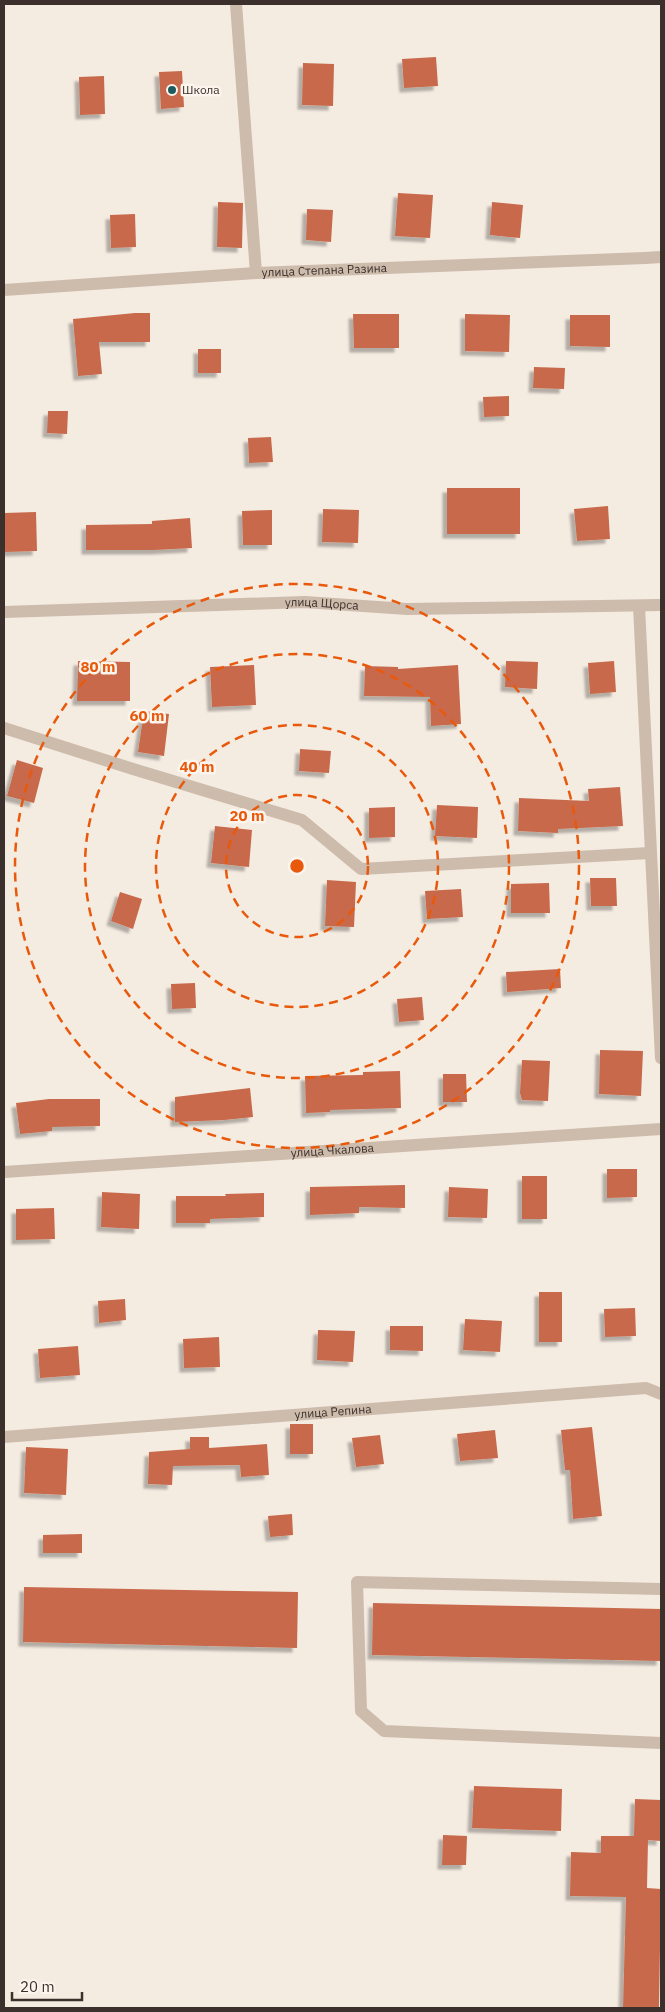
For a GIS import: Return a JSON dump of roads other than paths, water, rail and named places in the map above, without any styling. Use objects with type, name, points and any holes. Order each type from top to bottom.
[{"type":"street","points":[[236,4],[256,273]]},
{"type":"street","name":"улица Степана Разина","points":[[4,290],[256,273],[661,257]]},
{"type":"street","name":"улица Щорса","points":[[4,612],[305,602],[407,609],[661,605]]},
{"type":"street","points":[[639,606],[661,1058]]},
{"type":"street","points":[[4,728],[302,820],[361,869],[650,853]]},
{"type":"street","name":"улица Чкалова","points":[[4,1172],[661,1129]]},
{"type":"street","name":"улица Репина","points":[[4,1437],[646,1388],[661,1394]]},
{"type":"street","points":[[661,1589],[357,1582],[361,1711],[384,1730],[661,1743]]},
{"type":"place","name":"Школа","points":[[172,90]]}]
